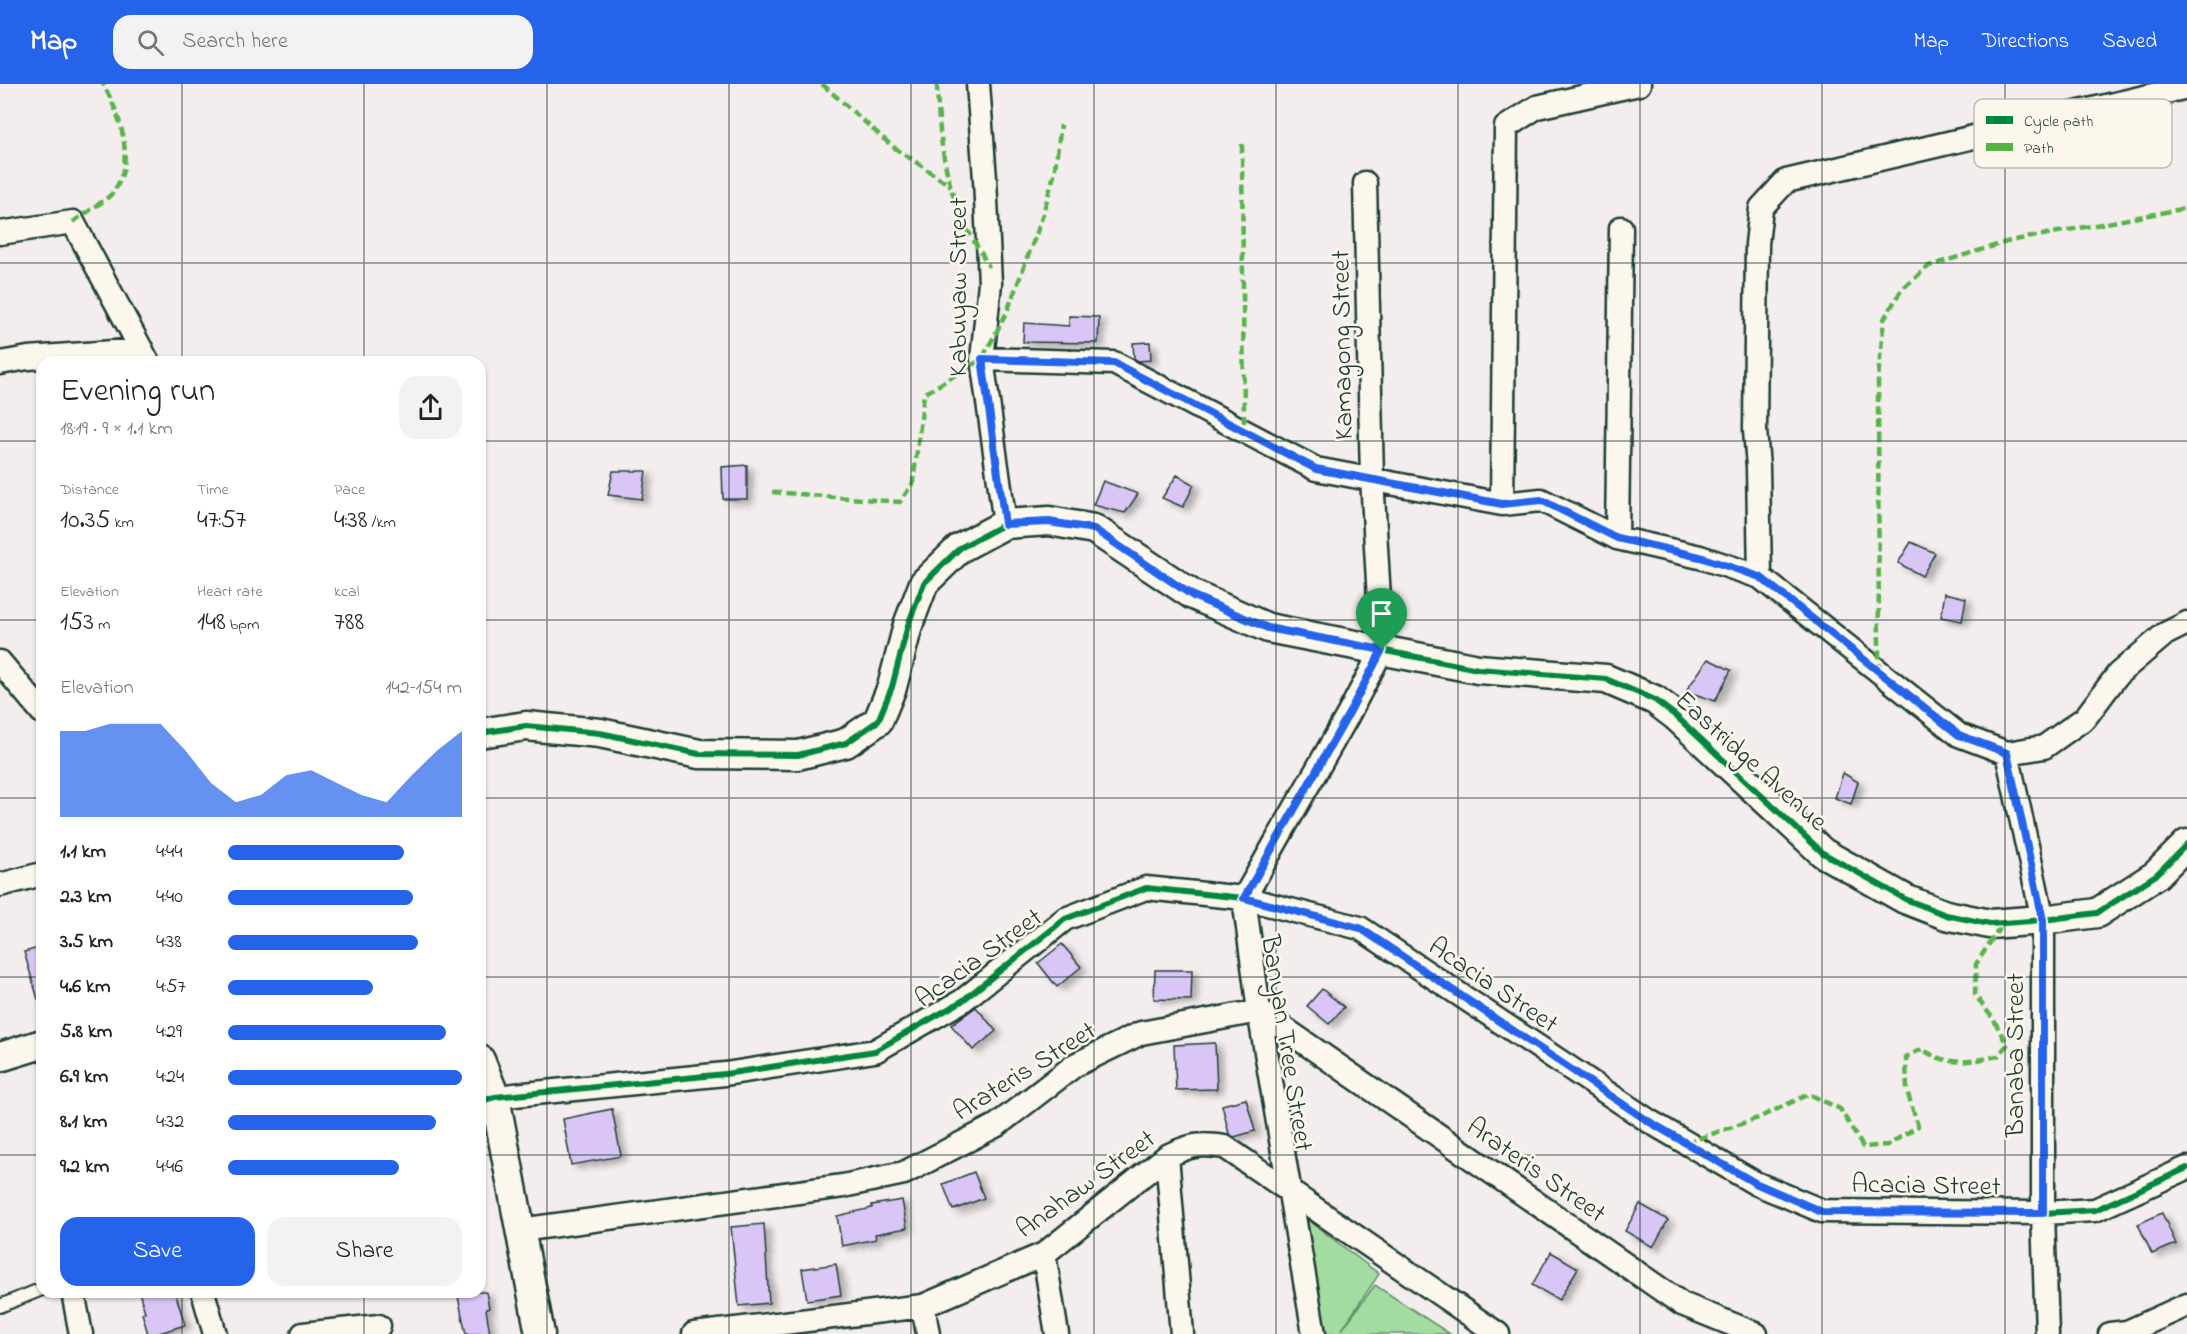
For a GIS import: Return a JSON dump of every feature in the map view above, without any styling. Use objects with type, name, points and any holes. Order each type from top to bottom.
[{"type":"street","name":"Kabuyaw Street","points":[[978,84],[986,179],[990,283],[982,359],[1005,524]]},
{"type":"street","points":[[1502,504],[1506,127],[1537,107],[1639,84]]},
{"type":"street","points":[[2136,99],[2187,87]]},
{"type":"street","points":[[1760,577],[1755,430],[1757,244],[1761,208],[1786,181],[1974,137]]},
{"type":"street","name":"Kamagong Street","points":[[1365,183],[1372,478],[1382,650]]},
{"type":"street","points":[[0,233],[73,222],[145,356]]},
{"type":"street","points":[[1617,538],[1621,228]]},
{"type":"street","points":[[0,363],[36,358]]},
{"type":"street","points":[[982,359],[1114,363],[1316,469],[1502,504],[1541,500],[1617,538],[1700,557],[1760,577],[1959,735],[2007,753],[2044,747],[2085,718],[2118,674],[2164,634],[2187,623]]},
{"type":"street","name":"Eastridge Avenue","points":[[486,732],[526,726],[600,733],[699,754],[798,755],[846,743],[878,721],[892,687],[908,625],[924,583],[960,548],[1005,524],[1049,522],[1094,529],[1193,596],[1268,628],[1478,669],[1606,679],[1655,700],[1676,716],[1823,853],[1905,899],[1946,915],[1990,924],[2097,913],[2156,875],[2187,844]]},
{"type":"street","points":[[1244,898],[1348,715],[1382,650]]},
{"type":"street","points":[[0,662],[36,705]]},
{"type":"street","name":"Banaba Street","points":[[2007,753],[2043,920],[2043,1213],[2047,1334]]},
{"type":"street","points":[[0,885],[36,876]]},
{"type":"street","name":"Acacia Street","points":[[488,1099],[725,1074],[875,1051],[962,1000],[1065,919],[1146,888],[1244,898],[1360,928],[1648,1121],[1755,1183],[1822,1212],[2043,1213],[2095,1210],[2187,1168]]},
{"type":"street","name":"Banyan Tree Street","points":[[1244,898],[1260,1011],[1314,1334]]},
{"type":"street","name":"Arateris Street","points":[[520,1230],[843,1186],[904,1173],[996,1125],[1075,1065],[1141,1033],[1260,1011],[1682,1304],[1756,1334]]},
{"type":"street","points":[[0,1057],[36,1046]]},
{"type":"street","points":[[488,1099],[520,1230],[540,1334]]},
{"type":"street","name":"Anahaw Street","points":[[694,1334],[799,1328],[923,1306],[1044,1254],[1167,1156],[1185,1148],[1203,1144],[1225,1147],[1498,1334]]},
{"type":"street","points":[[1167,1156],[1182,1334]]},
{"type":"street","points":[[1044,1254],[1058,1334]]},
{"type":"street","points":[[74,1298],[81,1334]]},
{"type":"street","points":[[205,1298],[215,1334]]},
{"type":"street","points":[[2110,1334],[2127,1332],[2187,1305]]},
{"type":"street","points":[[923,1306],[928,1334]]},
{"type":"street","points":[[303,1334],[379,1326]]},
{"type":"lane","points":[[0,1306],[36,1291]]},
{"type":"green space","points":[[1304,1217],[1379,1274],[1341,1331],[1375,1285],[1450,1334],[1322,1334]]},
{"type":"building","points":[[1069,316],[1099,317],[1098,343],[1023,342],[1024,323],[1069,326]]},
{"type":"building","points":[[1150,342],[1151,360],[1138,361],[1134,358],[1133,343]]},
{"type":"building","points":[[747,465],[747,499],[723,499],[722,467]]},
{"type":"building","points":[[613,471],[646,471],[642,499],[608,495]]},
{"type":"building","points":[[1177,475],[1194,485],[1183,507],[1162,498]]},
{"type":"building","points":[[1103,481],[1138,494],[1125,513],[1093,505]]},
{"type":"building","points":[[1911,542],[1935,553],[1922,576],[1898,563]]},
{"type":"building","points":[[1945,593],[1966,598],[1962,621],[1941,617]]},
{"type":"building","points":[[1708,659],[1731,670],[1715,701],[1686,691]]},
{"type":"building","points":[[1843,773],[1858,782],[1851,804],[1835,798]]},
{"type":"building","points":[[1062,944],[1081,967],[1057,987],[1038,963]]},
{"type":"building","points":[[36,949],[36,992],[24,952]]},
{"type":"building","points":[[1155,970],[1192,970],[1191,1000],[1154,999]]},
{"type":"building","points":[[1322,989],[1344,1007],[1329,1024],[1307,1006]]},
{"type":"building","points":[[976,1007],[996,1031],[973,1050],[951,1025]]},
{"type":"building","points":[[1215,1043],[1217,1089],[1176,1090],[1174,1045]]},
{"type":"building","points":[[1246,1099],[1255,1131],[1234,1137],[1229,1134],[1222,1105]]},
{"type":"building","points":[[612,1109],[621,1156],[571,1165],[563,1119]]},
{"type":"building","points":[[974,1172],[984,1198],[953,1210],[943,1184]]},
{"type":"building","points":[[902,1200],[907,1228],[875,1234],[876,1239],[842,1246],[837,1216],[872,1208],[872,1205]]},
{"type":"building","points":[[1640,1204],[1668,1220],[1653,1247],[1625,1231]]},
{"type":"building","points":[[2162,1213],[2176,1244],[2152,1254],[2138,1224]]},
{"type":"building","points":[[764,1224],[769,1303],[739,1306],[731,1227]]},
{"type":"building","points":[[1551,1252],[1578,1268],[1559,1300],[1532,1285]]},
{"type":"building","points":[[836,1264],[841,1295],[807,1300],[802,1269]]},
{"type":"building","points":[[486,1292],[490,1334],[466,1334],[458,1298],[486,1298]]},
{"type":"building","points":[[141,1298],[177,1298],[185,1325],[156,1334],[148,1334],[142,1313],[145,1312]]},
{"type":"marked path","points":[[73,222],[114,191],[121,178],[124,165],[125,151],[120,123],[103,84]]},
{"type":"marked path","points":[[822,84],[892,146],[951,186]]},
{"type":"marked path","points":[[937,84],[942,147],[953,194],[964,224],[989,267]]},
{"type":"marked path","points":[[772,492],[900,502],[913,483],[924,394],[982,359],[1007,312],[1040,224],[1054,175],[1061,125]]},
{"type":"marked path","points":[[1242,144],[1244,431]]},
{"type":"marked path","points":[[1879,672],[1878,378],[1884,319],[1902,289],[1929,266],[2010,241],[2187,208]]},
{"type":"marked path","points":[[1686,1143],[1758,1118],[1809,1094],[1840,1109],[1863,1147],[1888,1145],[1918,1126],[1907,1091],[1906,1057],[1922,1049],[1941,1059],[1968,1061],[1998,1056],[2007,1045],[1994,1020],[1975,995],[1976,964],[2002,924]]},
{"type":"cycle path","points":[[486,732],[526,726],[600,733],[699,754],[798,755],[846,743],[878,721],[892,687],[908,625],[924,583],[960,548],[1005,524],[1049,521],[1094,529],[1193,595],[1268,628],[1478,669],[1606,679],[1655,700],[1676,716],[1823,853],[1905,899],[1946,915],[1990,924],[2097,913],[2156,875],[2187,844]]},
{"type":"cycle path","points":[[486,1099],[725,1074],[875,1051],[962,1001],[1065,919],[1146,888],[1244,898],[1360,928],[1649,1121],[1755,1183],[1822,1211],[2043,1213],[2095,1210],[2187,1168]]},
{"type":"route","points":[[982,359],[1114,363],[1316,469],[1502,504],[1541,500],[1617,538],[1700,557],[1760,577],[1959,735],[2007,753],[2043,920],[2043,1213],[1822,1212],[1755,1183],[1648,1121],[1360,928],[1244,898],[1348,715],[1382,650],[1268,628],[1193,596],[1094,529],[1049,522],[1005,524],[982,359]]}]
